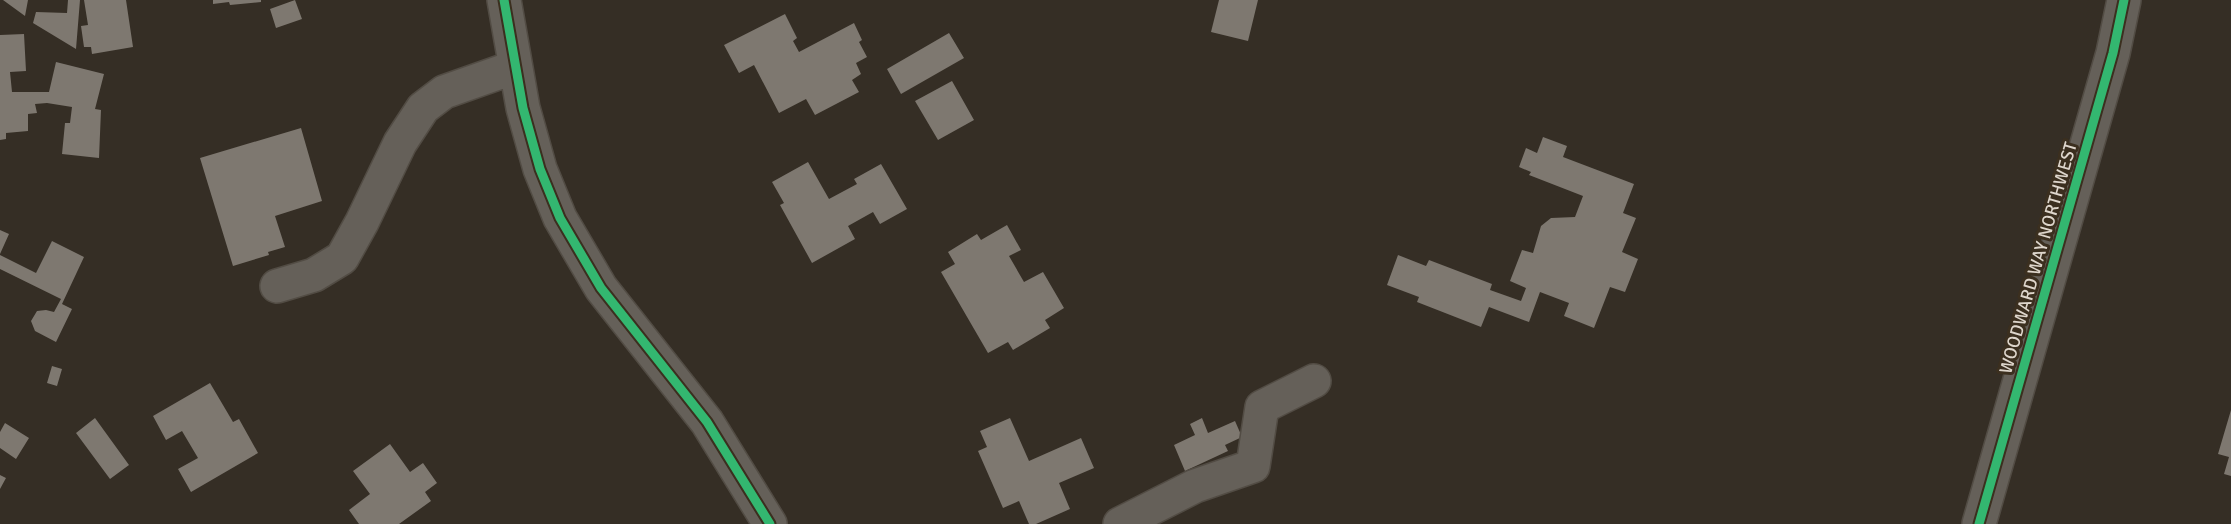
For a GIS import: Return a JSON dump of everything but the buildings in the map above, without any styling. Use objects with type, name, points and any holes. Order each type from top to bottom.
[{"type":"street","points":[[504,0],[523,108],[540,169],[560,218],[601,288],[707,422],[770,524]]},
{"type":"street","name":"WOODWARD WAY NORTHWEST","points":[[1979,524],[2114,53],[2124,0]]},
{"type":"street","points":[[277,286],[314,274],[342,258],[363,222],[400,143],[423,108],[444,92],[516,67]]},
{"type":"street","points":[[1120,524],[1195,486],[1253,466],[1262,408],[1314,381]]},
{"type":"cycle path","points":[[504,0],[523,108],[540,169],[560,218],[601,288],[707,422],[770,524]]},
{"type":"cycle path","points":[[1979,524],[2113,53],[2124,0]]}]
